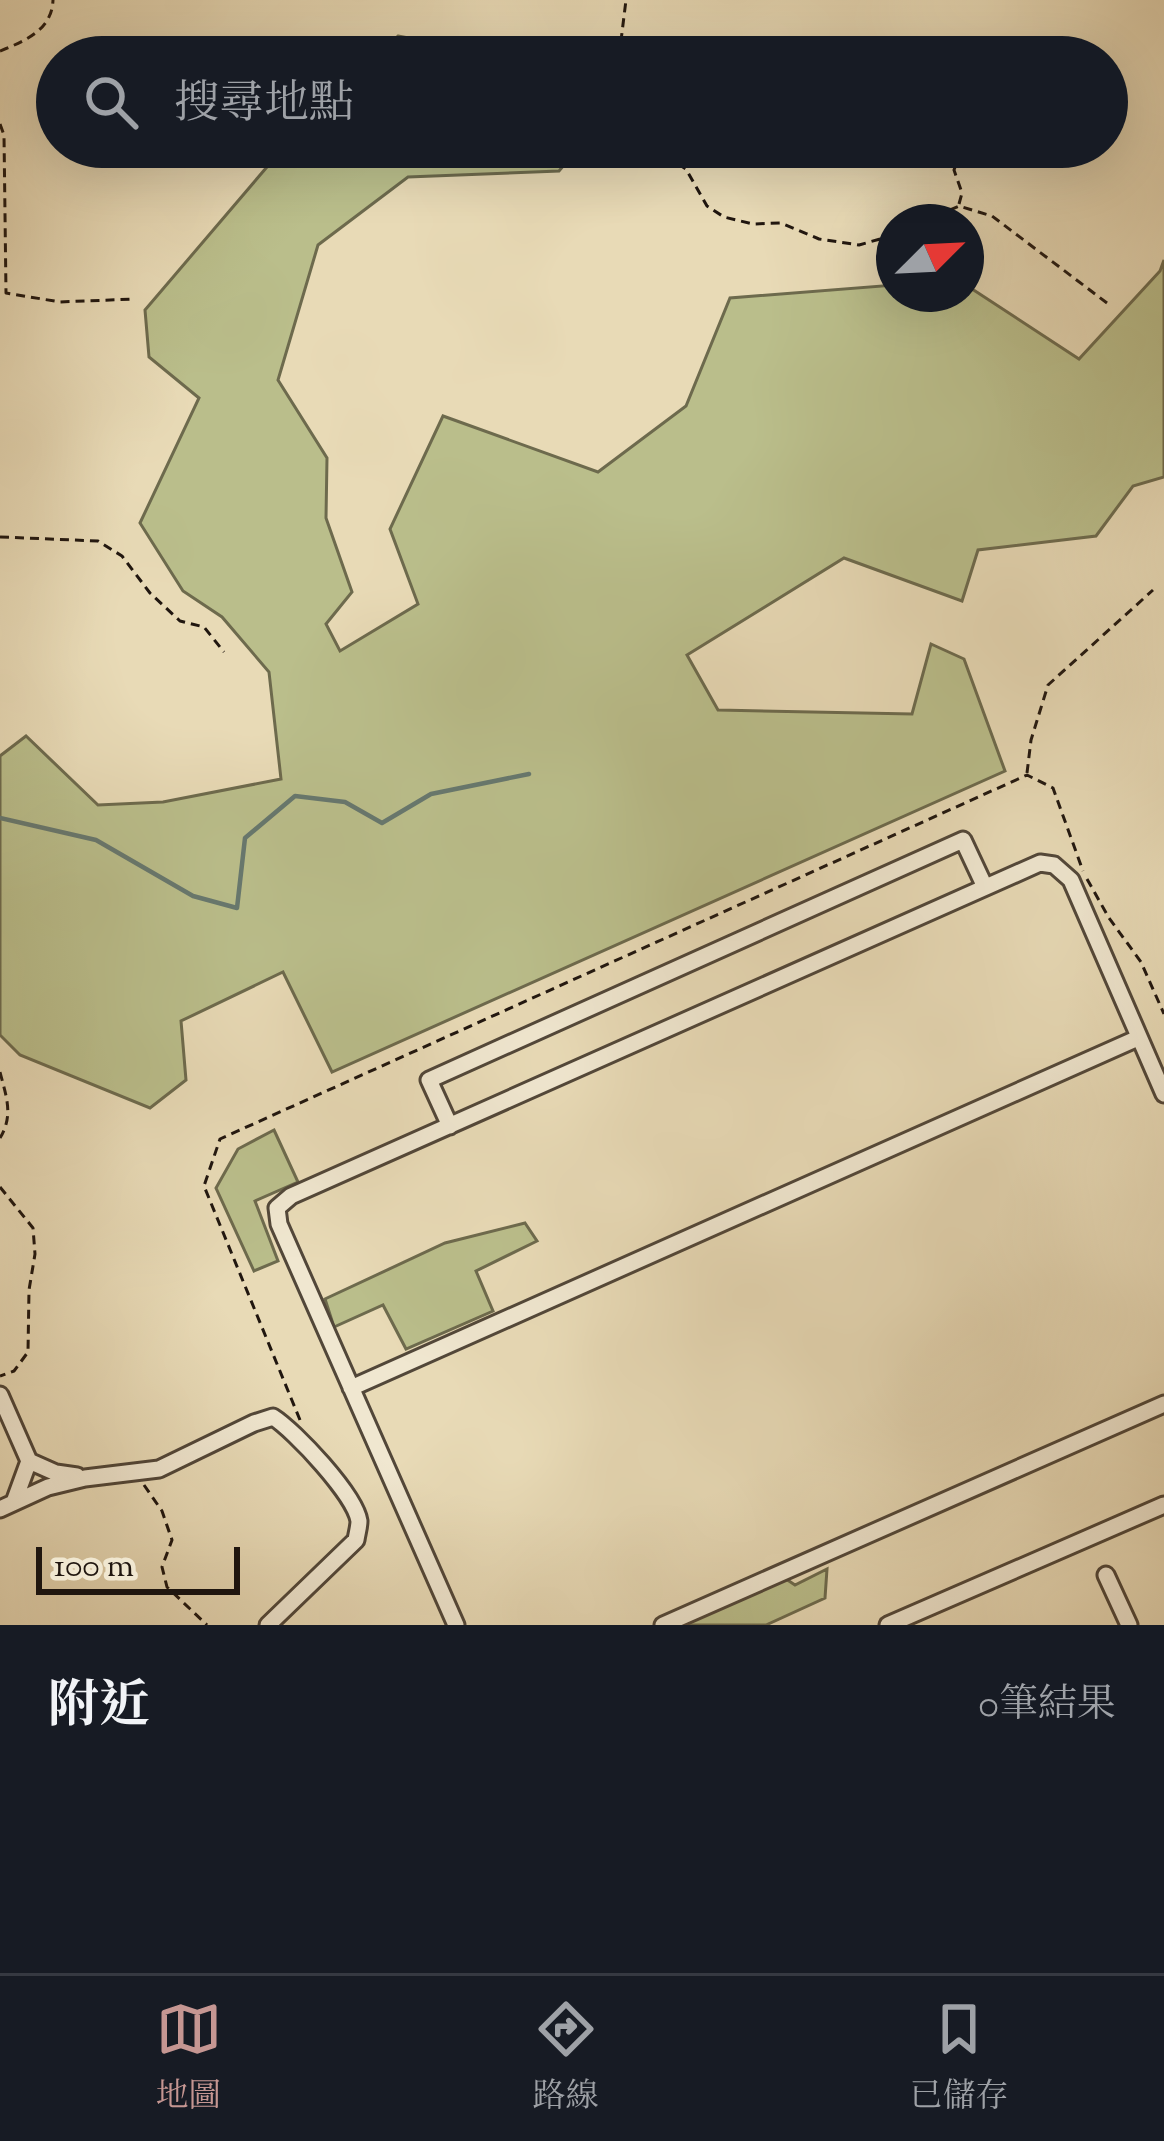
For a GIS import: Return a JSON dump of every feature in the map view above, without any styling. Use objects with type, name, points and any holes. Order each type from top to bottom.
[{"type":"street","points":[[450,1126],[429,1080],[963,840],[985,887]]},
{"type":"street","points":[[456,1625],[278,1224],[277,1208],[291,1196],[1040,863],[1054,865],[1071,880],[1164,1094]]},
{"type":"street","points":[[351,1388],[1138,1038]]},
{"type":"street","points":[[0,1395],[28,1461],[86,1478]]},
{"type":"street","points":[[663,1625],[1164,1403]]},
{"type":"street","points":[[7,1506],[48,1487],[159,1469],[273,1417],[310,1450],[349,1498],[359,1520],[356,1540],[268,1625]]},
{"type":"street","points":[[7,1506],[28,1461]]},
{"type":"street","points":[[888,1625],[1164,1505]]},
{"type":"street","points":[[1106,1575],[1129,1625]]},
{"type":"path","points":[[0,51],[38,33],[50,18],[53,0]]},
{"type":"path","points":[[622,36],[626,0]]},
{"type":"path","points":[[0,124],[4,135],[6,292],[60,302],[134,298]]},
{"type":"path","points":[[684,168],[707,206],[724,217],[781,224],[819,239],[859,245],[876,240]]},
{"type":"path","points":[[955,168],[962,193],[959,204]]},
{"type":"path","points":[[984,214],[1106,303]]},
{"type":"path","points":[[0,536],[98,541],[122,556],[150,593],[180,621],[204,627],[224,652]]},
{"type":"path","points":[[1027,775],[1031,740],[1048,685],[1153,590]]},
{"type":"path","points":[[1027,775],[1053,788],[1083,871],[1141,962],[1164,1014]]},
{"type":"path","points":[[310,1450],[204,1186],[220,1139],[1027,775]]},
{"type":"path","points":[[0,1072],[10,1108],[0,1138]]},
{"type":"path","points":[[0,1187],[33,1228],[35,1254],[28,1352],[14,1371],[0,1376]]},
{"type":"path","points":[[136,1473],[162,1511],[172,1540],[162,1567],[167,1587],[207,1625]]},
{"type":"green space","points":[[266,168],[562,168],[408,177],[318,245],[278,380],[327,458],[326,518],[352,592],[326,624],[340,651],[418,604],[390,529],[443,416],[598,472],[686,406],[730,298],[876,286],[876,312],[984,312],[984,297],[1079,359],[1160,271],[1164,260],[1164,477],[1133,486],[1096,536],[978,550],[962,601],[844,558],[687,655],[718,710],[912,714],[931,644],[964,659],[1005,771],[332,1072],[283,972],[181,1021],[186,1080],[150,1108],[20,1055],[0,1035],[0,756],[26,736],[98,805],[163,802],[281,779],[269,672],[222,617],[183,591],[140,523],[199,398],[149,357],[145,310]]},
{"type":"green space","points":[[274,1130],[298,1182],[255,1201],[278,1261],[254,1271],[216,1188],[238,1149]]},
{"type":"green space","points":[[525,1223],[537,1241],[476,1271],[493,1311],[406,1349],[383,1305],[334,1327],[325,1299],[445,1243]]},
{"type":"green space","points":[[827,1569],[825,1598],[766,1625],[670,1625],[780,1575],[795,1585]]},
{"type":"waterway","points":[[0,818],[96,840],[193,896],[237,908],[245,838],[295,796],[345,802],[382,823],[431,794],[529,774]]}]
